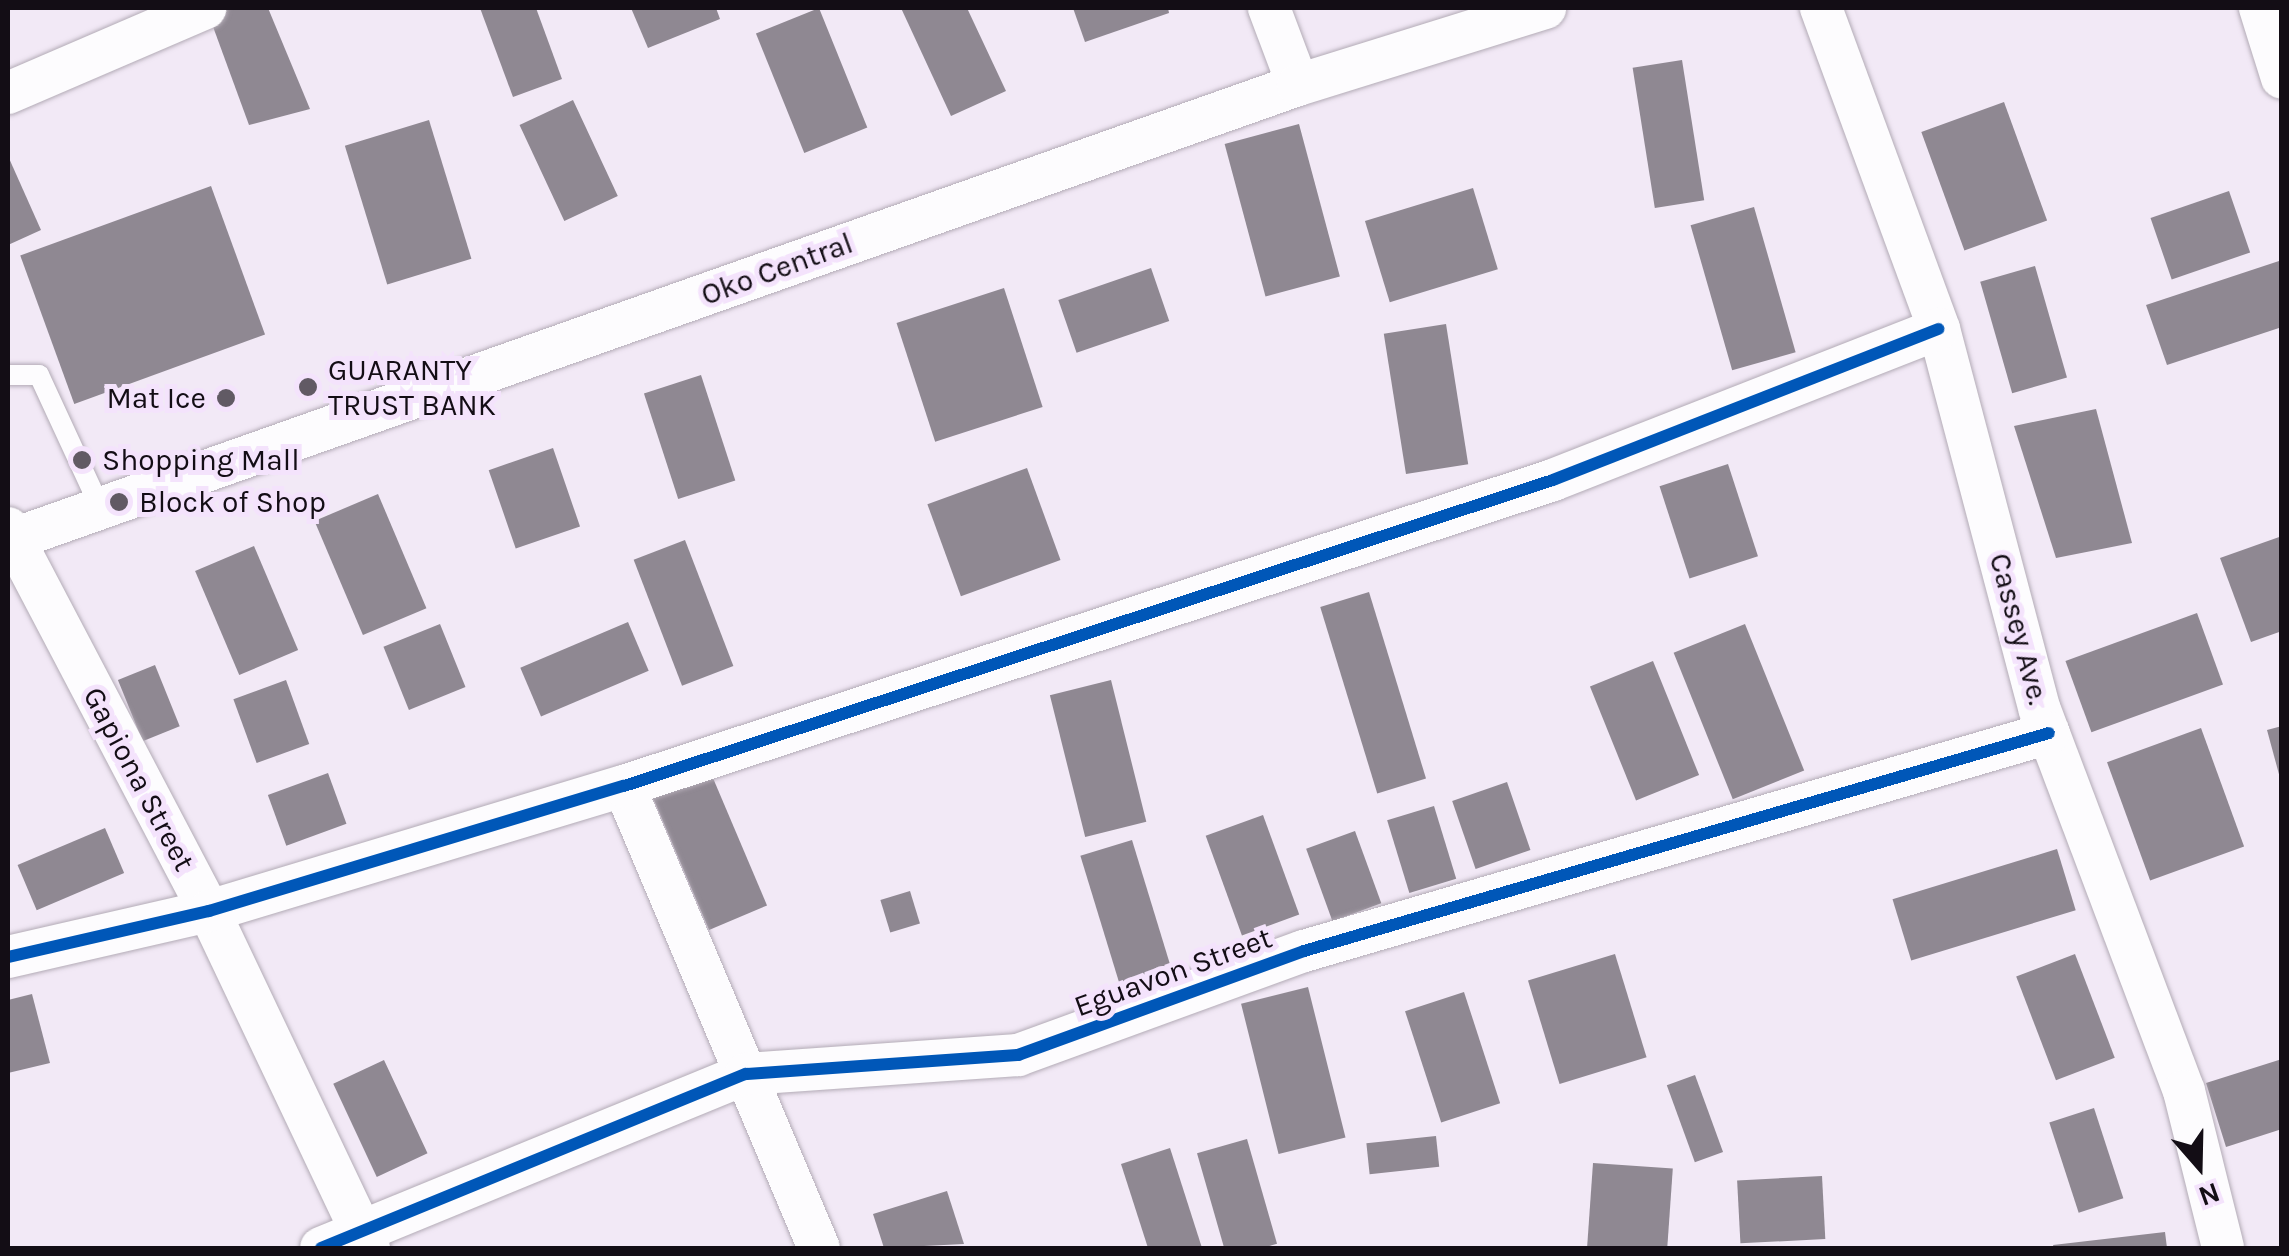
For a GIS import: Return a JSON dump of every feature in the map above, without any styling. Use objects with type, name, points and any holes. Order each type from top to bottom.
[{"type":"street","points":[[8,94],[206,8]]},
{"type":"street","points":[[1269,8],[1298,85]]},
{"type":"street","name":"Oko Central","points":[[9,536],[101,509],[1298,85],[1545,8]]},
{"type":"street","name":"Cassey Ave.","points":[[1821,8],[1939,328],[2049,733],[2184,1091],[2223,1248]]},
{"type":"street","points":[[2260,8],[2282,78]]},
{"type":"street","points":[[8,956],[210,911],[624,786],[1553,480],[1939,328]]},
{"type":"street","name":"Gapiona Street","points":[[9,536],[210,911],[366,1242]]},
{"type":"street","name":"Eguavon Street","points":[[321,1248],[366,1242],[746,1074],[1018,1055],[1304,951],[2049,733]]},
{"type":"street","points":[[624,786],[819,1248]]},
{"type":"lane","points":[[8,374],[39,375],[101,509]]},
{"type":"building","points":[[223,8],[268,8],[310,109],[249,125],[208,13]]},
{"type":"building","points":[[480,8],[536,8],[562,79],[513,97]]},
{"type":"building","points":[[631,8],[716,8],[720,19],[648,48]]},
{"type":"building","points":[[819,8],[867,128],[804,153],[756,33]]},
{"type":"building","points":[[901,8],[967,8],[1006,91],[951,116]]},
{"type":"building","points":[[1073,8],[1168,8],[1169,13],[1085,42]]},
{"type":"building","points":[[1682,60],[1704,200],[1655,208],[1633,68]]},
{"type":"building","points":[[573,100],[618,196],[564,221],[520,125]]},
{"type":"building","points":[[2004,102],[2047,220],[1964,250],[1921,132]]},
{"type":"building","points":[[429,120],[471,259],[387,284],[345,146]]},
{"type":"building","points":[[1299,124],[1340,277],[1266,297],[1225,144]]},
{"type":"building","points":[[8,156],[41,230],[8,245]]},
{"type":"building","points":[[211,186],[265,334],[74,404],[20,255]]},
{"type":"building","points":[[1473,188],[1498,269],[1390,302],[1365,221]]},
{"type":"building","points":[[2229,191],[2250,252],[2172,279],[2151,218]]},
{"type":"building","points":[[1754,207],[1796,352],[1732,370],[1691,225]]},
{"type":"building","points":[[2282,260],[2282,327],[2167,365],[2146,305]]},
{"type":"building","points":[[2035,266],[2067,378],[2012,393],[1980,282]]},
{"type":"building","points":[[1151,268],[1169,321],[1077,353],[1058,300]]},
{"type":"building","points":[[1004,288],[1043,407],[935,442],[897,323]]},
{"type":"building","points":[[1446,324],[1468,464],[1406,474],[1384,334]]},
{"type":"building","points":[[701,375],[735,481],[678,499],[644,394]]},
{"type":"building","points":[[2096,409],[2132,543],[2056,558],[2014,426]]},
{"type":"building","points":[[553,448],[580,526],[516,549],[489,470]]},
{"type":"building","points":[[1728,464],[1758,556],[1689,579],[1660,486]]},
{"type":"building","points":[[1027,468],[1061,560],[961,596],[927,504]]},
{"type":"building","points":[[378,494],[426,608],[363,635],[314,521]]},
{"type":"building","points":[[2282,536],[2282,631],[2251,642],[2220,558]]},
{"type":"building","points":[[685,540],[733,666],[682,686],[634,560]]},
{"type":"building","points":[[254,546],[298,650],[239,675],[195,571]]},
{"type":"building","points":[[1369,592],[1426,778],[1377,793],[1320,607]]},
{"type":"building","points":[[2197,613],[2223,684],[2091,732],[2065,661]]},
{"type":"building","points":[[628,622],[649,671],[541,717],[520,668]]},
{"type":"building","points":[[440,624],[465,687],[409,710],[383,647]]},
{"type":"building","points":[[1745,624],[1804,770],[1733,799],[1674,653]]},
{"type":"building","points":[[1653,661],[1699,775],[1636,801],[1590,686]]},
{"type":"building","points":[[155,665],[180,726],[143,741],[118,680]]},
{"type":"building","points":[[286,680],[309,744],[257,763],[233,699]]},
{"type":"building","points":[[1111,680],[1146,822],[1085,837],[1050,695]]},
{"type":"building","points":[[2282,726],[2282,777],[2280,778],[2267,730]]},
{"type":"building","points":[[2201,728],[2244,846],[2150,881],[2107,762]]},
{"type":"building","points":[[710,771],[767,905],[709,930],[652,796]]},
{"type":"building","points":[[328,773],[346,824],[286,846],[268,795]]},
{"type":"building","points":[[1507,782],[1530,850],[1476,869],[1452,801]]},
{"type":"building","points":[[1434,806],[1456,879],[1409,893],[1387,820]]},
{"type":"building","points":[[1263,815],[1299,915],[1242,935],[1206,836]]},
{"type":"building","points":[[105,828],[124,873],[37,910],[18,865]]},
{"type":"building","points":[[1355,831],[1381,903],[1332,921],[1306,849]]},
{"type":"building","points":[[1132,840],[1174,977],[1122,993],[1080,856]]},
{"type":"building","points":[[2057,849],[2076,910],[1911,960],[1893,899]]},
{"type":"building","points":[[910,891],[920,924],[890,933],[880,900]]},
{"type":"building","points":[[1615,954],[1647,1057],[1560,1084],[1528,981]]},
{"type":"building","points":[[2075,954],[2115,1058],[2056,1080],[2016,977]]},
{"type":"building","points":[[1308,987],[1345,1137],[1279,1154],[1241,1004]]},
{"type":"building","points":[[1464,992],[1500,1103],[1441,1122],[1405,1011]]},
{"type":"building","points":[[32,994],[50,1063],[8,1073],[8,1000]]},
{"type":"building","points":[[2282,1059],[2282,1129],[2226,1147],[2206,1083]]},
{"type":"building","points":[[384,1060],[428,1153],[377,1177],[333,1084]]},
{"type":"building","points":[[1695,1075],[1723,1152],[1695,1162],[1667,1085]]},
{"type":"building","points":[[2094,1108],[2123,1198],[2079,1213],[2049,1123]]},
{"type":"building","points":[[1436,1136],[1439,1167],[1370,1174],[1366,1143]]},
{"type":"building","points":[[1247,1139],[1277,1244],[1262,1248],[1224,1248],[1197,1153]]},
{"type":"building","points":[[1170,1148],[1202,1248],[1148,1248],[1121,1164]]},
{"type":"building","points":[[1593,1163],[1673,1169],[1667,1248],[1587,1248]]},
{"type":"building","points":[[1822,1176],[1825,1239],[1740,1243],[1737,1180]]},
{"type":"building","points":[[947,1191],[964,1244],[884,1248],[873,1214]]},
{"type":"building","points":[[2165,1232],[2167,1248],[2053,1245]]},
{"type":"cycle path","points":[[8,957],[209,911],[624,786],[1553,480],[1939,329]]},
{"type":"cycle path","points":[[321,1248],[746,1074],[1018,1055],[1304,951],[2049,733]]},
{"type":"place","name":"GUARANTY TRUST BANK","points":[[308,387]]},
{"type":"place","name":"Mat Ice","points":[[226,398]]},
{"type":"place","name":"Shopping Mall","points":[[82,460]]},
{"type":"place","name":"Block of Shop","points":[[119,502]]}]
